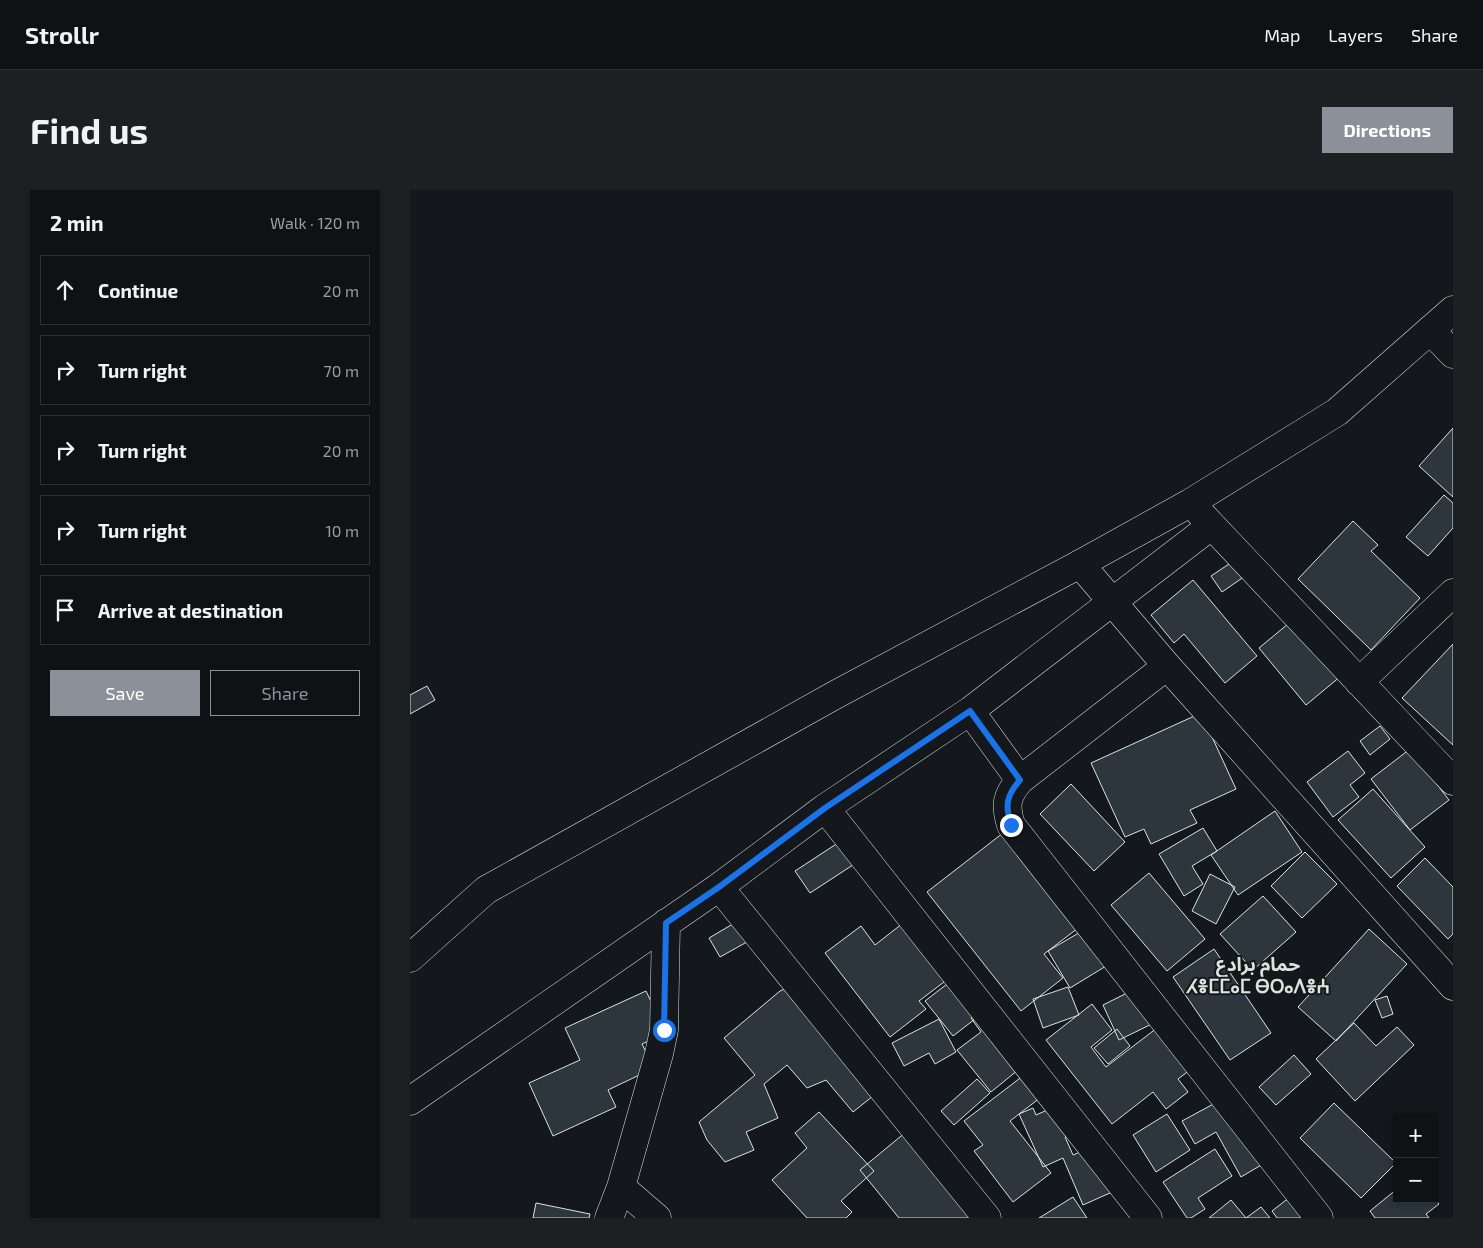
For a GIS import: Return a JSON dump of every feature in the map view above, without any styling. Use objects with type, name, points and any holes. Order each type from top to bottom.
[{"type":"street","points":[[410,958],[486,890],[835,695],[1190,503],[1337,412],[1453,310]]},
{"type":"street","points":[[1430,330],[1453,354]]},
{"type":"street","points":[[1190,503],[1453,781]]},
{"type":"street","points":[[410,1101],[719,887],[825,808],[970,711],[1211,526]]},
{"type":"street","points":[[1080,564],[1167,666],[1453,986]]},
{"type":"street","points":[[1359,682],[1453,593]]},
{"type":"street","points":[[1167,666],[1020,780],[1012,789],[1007,801],[1007,814],[1011,825],[1318,1218]]},
{"type":"street","points":[[970,711],[1020,780]]},
{"type":"street","points":[[825,808],[1148,1218]]},
{"type":"street","points":[[719,887],[987,1218]]},
{"type":"street","points":[[609,1218],[622,1187],[664,1030],[666,923]]},
{"type":"street","points":[[622,1187],[657,1218]]},
{"type":"building","points":[[1453,428],[1453,497],[1419,466]]},
{"type":"building","points":[[1444,495],[1453,503],[1453,528],[1428,556],[1406,537]]},
{"type":"building","points":[[1353,521],[1378,545],[1371,551],[1420,598],[1371,650],[1298,579]]},
{"type":"building","points":[[1238,558],[1248,574],[1222,592],[1211,576]]},
{"type":"building","points":[[1193,580],[1257,656],[1225,683],[1184,634],[1174,643],[1151,615]]},
{"type":"building","points":[[1294,619],[1341,676],[1306,705],[1259,648]]},
{"type":"building","points":[[1453,644],[1453,745],[1402,698]]},
{"type":"building","points":[[427,686],[435,700],[410,714],[410,695]]},
{"type":"building","points":[[1201,713],[1236,789],[1190,810],[1197,823],[1151,844],[1144,829],[1125,837],[1091,763]]},
{"type":"building","points":[[1380,726],[1390,739],[1370,755],[1360,741]]},
{"type":"building","points":[[1410,749],[1449,800],[1410,830],[1371,779]]},
{"type":"building","points":[[1348,751],[1365,773],[1350,785],[1359,797],[1333,817],[1307,782]]},
{"type":"building","points":[[1071,784],[1125,842],[1094,871],[1040,814]]},
{"type":"building","points":[[1373,789],[1425,847],[1391,878],[1338,820]]},
{"type":"building","points":[[1275,811],[1302,852],[1238,895],[1211,855]]},
{"type":"building","points":[[1012,826],[1086,922],[1044,954],[1063,978],[1021,1011],[927,892]]},
{"type":"building","points":[[1203,828],[1217,851],[1192,866],[1203,884],[1184,896],[1159,854]]},
{"type":"building","points":[[844,839],[859,861],[810,893],[795,871]]},
{"type":"building","points":[[1305,852],[1337,884],[1302,918],[1271,886]]},
{"type":"building","points":[[1425,858],[1453,887],[1453,934],[1448,939],[1397,886]]},
{"type":"building","points":[[1149,873],[1205,939],[1167,971],[1111,905]]},
{"type":"building","points":[[1210,874],[1235,887],[1216,924],[1192,911]]},
{"type":"building","points":[[1263,896],[1296,932],[1253,970],[1220,934]]},
{"type":"building","points":[[921,909],[965,966],[919,1001],[926,1009],[890,1037],[825,953],[861,926],[875,945]]},
{"type":"building","points":[[743,918],[754,938],[720,957],[709,938]]},
{"type":"building","points":[[1094,924],[1116,960],[1070,988],[1048,951]]},
{"type":"building","points":[[1369,929],[1407,964],[1336,1041],[1298,1007]]},
{"type":"building","points":[[1214,949],[1271,1033],[1230,1060],[1173,977]]},
{"type":"building","points":[[960,974],[988,1009],[953,1036],[925,1001]]},
{"type":"building","points":[[800,983],[878,1092],[853,1112],[826,1080],[807,1088],[787,1065],[764,1084],[778,1118],[746,1132],[754,1150],[725,1162],[707,1140],[699,1122],[755,1075],[724,1038],[780,991]]},
{"type":"building","points":[[1147,983],[1164,1018],[1119,1040],[1103,1005]]},
{"type":"building","points":[[1068,987],[1079,1015],[1043,1028],[1033,999]]},
{"type":"building","points":[[646,991],[666,1033],[642,1044],[654,1068],[608,1090],[616,1107],[553,1136],[529,1083],[580,1060],[565,1028]]},
{"type":"building","points":[[1387,996],[1393,1014],[1382,1018],[1375,1000]]},
{"type":"building","points":[[1092,1004],[1112,1030],[1091,1047],[1106,1067],[1170,1018],[1203,1060],[1178,1079],[1188,1092],[1166,1109],[1153,1092],[1112,1124],[1046,1040]]},
{"type":"building","points":[[985,1007],[1029,1061],[991,1092],[957,1050],[981,1032],[971,1018]]},
{"type":"building","points":[[939,1019],[956,1052],[935,1064],[929,1053],[904,1066],[892,1043]]},
{"type":"building","points":[[1354,1023],[1376,1046],[1397,1027],[1414,1045],[1355,1101],[1316,1059]]},
{"type":"building","points":[[1117,1029],[1130,1046],[1108,1064],[1094,1048]]},
{"type":"building","points":[[1294,1055],[1311,1074],[1276,1105],[1259,1087]]},
{"type":"building","points":[[1032,1069],[1049,1091],[1010,1121],[1051,1173],[1013,1202],[974,1151],[983,1145],[964,1121]]},
{"type":"building","points":[[977,1079],[990,1093],[954,1125],[941,1111]]},
{"type":"building","points":[[1230,1095],[1268,1161],[1241,1177],[1216,1132],[1195,1144],[1182,1121]]},
{"type":"building","points":[[1063,1103],[1075,1133],[1065,1137],[1073,1155],[1101,1143],[1121,1188],[1083,1205],[1063,1158],[1043,1167],[1019,1114],[1033,1108],[1036,1115]]},
{"type":"building","points":[[1334,1103],[1393,1160],[1393,1166],[1361,1198],[1300,1138]]},
{"type":"building","points":[[819,1112],[874,1171],[841,1201],[852,1212],[846,1218],[807,1218],[772,1180],[807,1148],[795,1133]]},
{"type":"building","points":[[1167,1114],[1190,1150],[1156,1172],[1133,1135]]},
{"type":"building","points":[[918,1122],[977,1218],[899,1218],[860,1170]]},
{"type":"building","points":[[1215,1149],[1232,1176],[1198,1198],[1205,1209],[1191,1218],[1187,1218],[1163,1182]]},
{"type":"building","points":[[1299,1190],[1313,1208],[1301,1218],[1277,1218],[1272,1211]]},
{"type":"building","points":[[1393,1192],[1393,1203],[1439,1204],[1426,1214],[1429,1218],[1375,1218],[1370,1211]]},
{"type":"building","points":[[1073,1197],[1087,1218],[1039,1218]]},
{"type":"building","points":[[1231,1200],[1246,1218],[1209,1218]]},
{"type":"building","points":[[536,1203],[590,1214],[589,1218],[533,1218]]},
{"type":"building","points":[[1261,1207],[1270,1218],[1246,1218]]},
{"type":"district","name":"حمام برادع ⵃⴻⵎⵎⴰⵎ ⴱⵔⴰⴷⴻⵄ","points":[[1258,974]]},
{"type":"route","points":[[664,1030],[666,1009],[666,923],[719,887],[825,808],[970,711],[1020,780],[1012,789],[1007,801],[1007,814],[1011,825]]}]
